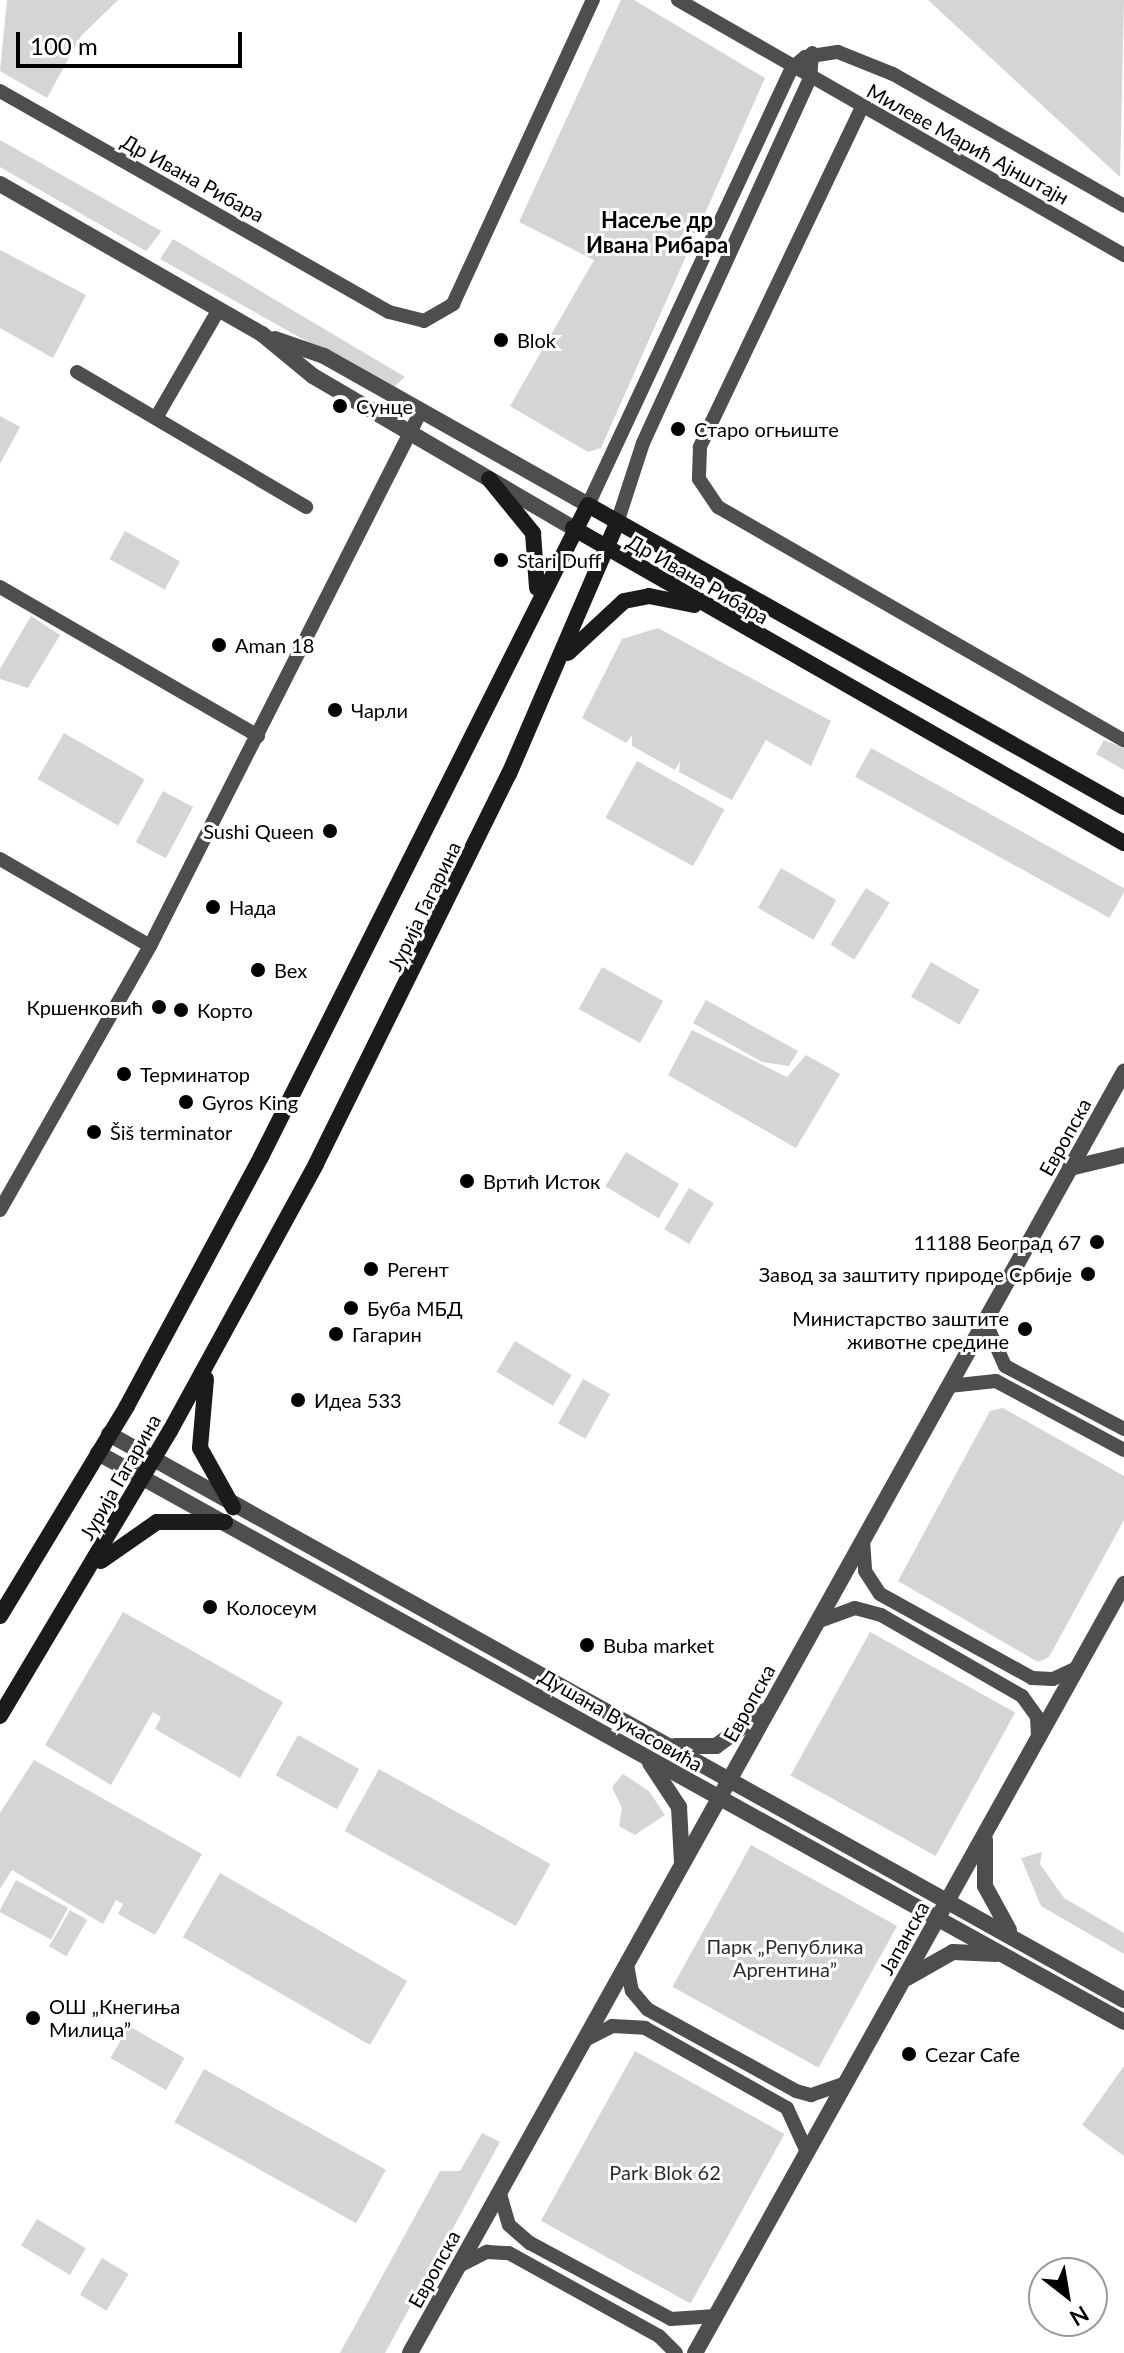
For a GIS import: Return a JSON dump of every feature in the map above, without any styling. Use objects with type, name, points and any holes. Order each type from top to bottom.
[{"type":"main road","points":[[489,479],[520,510],[538,545],[534,603]]},
{"type":"main road","name":"Др Ивана Рибара","points":[[588,505],[1124,807]]},
{"type":"main road","name":"Јурија Гагарина","points":[[0,1616],[109,1434],[332,1021],[534,603],[588,505]]},
{"type":"main road","name":"Јурија Гагарина","points":[[0,1716],[213,1356],[429,943],[559,663],[617,523]]},
{"type":"main road","name":"Др Ивана Рибара","points":[[573,528],[707,608],[1124,843]]},
{"type":"main road","points":[[559,663],[624,601],[649,596],[707,608]]},
{"type":"main road","points":[[83,1580],[124,1540],[157,1522],[229,1514],[198,1435],[213,1356]]},
{"type":"street","name":"Др Ивана Рибара","points":[[0,91],[389,312],[424,321],[453,304],[593,0]]},
{"type":"street","name":"Милеве Марић Ајнштајн","points":[[678,0],[792,68],[1124,255]]},
{"type":"street","name":"Милеве Марић Ајнштајн","points":[[812,53],[838,52],[893,74],[1124,206]]},
{"type":"street","points":[[792,68],[812,53]]},
{"type":"street","points":[[810,78],[812,53]]},
{"type":"street","name":"Јурија Гагарина","points":[[588,505],[792,68]]},
{"type":"street","name":"Јурија Гагарина","points":[[617,523],[643,443],[810,78]]},
{"type":"street","points":[[862,107],[700,447],[699,479],[718,507],[1124,740]]},
{"type":"street","name":"Др Ивана Рибара","points":[[0,184],[262,334],[313,376],[573,528]]},
{"type":"street","points":[[156,418],[219,309]]},
{"type":"street","name":"Др Ивана Рибара","points":[[262,334],[324,356],[588,505]]},
{"type":"street","points":[[77,372],[306,507]]},
{"type":"street","points":[[0,1210],[150,946],[421,411]]},
{"type":"street","points":[[0,587],[258,736]]},
{"type":"street","points":[[0,859],[150,946]]},
{"type":"street","name":"Европска","points":[[410,2353],[1124,1072]]},
{"type":"street","points":[[1070,1168],[1124,1155]]},
{"type":"street","points":[[985,1321],[1005,1366],[1124,1429]]},
{"type":"street","points":[[949,1386],[996,1381],[1124,1450]]},
{"type":"street","name":"Душана Вукасовића","points":[[109,1434],[229,1514],[719,1799],[1124,2022]]},
{"type":"street","name":"Душана Вукасовића","points":[[98,1453],[142,1480],[229,1514],[665,1745],[948,1899],[1124,2000]]},
{"type":"street","points":[[863,1540],[865,1571],[880,1594],[1032,1678],[1053,1679],[1077,1668]]},
{"type":"street","name":"Јапанска","points":[[695,2353],[1124,1584]]},
{"type":"street","points":[[817,1622],[855,1608],[881,1615],[1022,1696],[1037,1717],[1038,1738]]},
{"type":"street","points":[[665,1745],[716,1746],[771,1705]]},
{"type":"street","points":[[644,1755],[679,1807],[682,1864]]},
{"type":"street","points":[[987,1829],[985,1886],[1015,1938]]},
{"type":"street","points":[[902,1982],[953,1952],[1005,1954]]},
{"type":"street","points":[[627,1964],[632,1991],[647,2009],[796,2091],[811,2095],[845,2083]]},
{"type":"street","points":[[583,2041],[612,2026],[645,2028],[787,2108],[807,2152]]},
{"type":"street","points":[[500,2194],[509,2225],[530,2243],[678,2321],[716,2316]]},
{"type":"street","points":[[457,2267],[487,2252],[509,2253],[659,2336],[676,2353]]},
{"type":"green space","points":[[7,0],[118,0],[81,36],[47,98],[0,71]]},
{"type":"green space","points":[[621,0],[634,0],[765,78],[601,448],[588,452],[510,406],[594,260],[519,222]]},
{"type":"green space","points":[[928,0],[1124,0],[1120,177]]},
{"type":"green space","points":[[0,140],[161,232],[146,251],[0,167]]},
{"type":"green space","points":[[173,239],[405,377],[392,389],[160,259]]},
{"type":"green space","points":[[0,250],[86,295],[53,358],[0,328]]},
{"type":"green space","points":[[0,416],[20,427],[0,464]]},
{"type":"green space","points":[[125,531],[180,562],[165,590],[109,559]]},
{"type":"green space","points":[[31,616],[60,635],[28,688],[0,679],[0,669]]},
{"type":"green space","points":[[658,628],[831,721],[811,766],[766,740],[732,800],[679,772],[680,761],[675,770],[632,746],[632,735],[626,743],[582,718],[622,639]]},
{"type":"green space","points":[[64,733],[145,780],[118,825],[38,779]]},
{"type":"green space","points":[[1104,740],[1124,748],[1124,770],[1096,754]]},
{"type":"green space","points":[[871,748],[1124,888],[1110,918],[855,777]]},
{"type":"green space","points":[[637,761],[724,809],[693,866],[605,818]]},
{"type":"green space","points":[[163,791],[193,807],[166,858],[136,842]]},
{"type":"green space","points":[[781,868],[836,900],[813,940],[758,908]]},
{"type":"green space","points":[[866,888],[890,903],[854,960],[830,945]]},
{"type":"green space","points":[[931,962],[979,990],[959,1025],[911,997]]},
{"type":"green space","points":[[602,967],[663,1001],[640,1043],[579,1009]]},
{"type":"green space","points":[[706,1000],[798,1051],[789,1066],[762,1062],[693,1023]]},
{"type":"green space","points":[[692,1030],[787,1077],[806,1055],[840,1074],[796,1148],[668,1075]]},
{"type":"green space","points":[[626,1152],[679,1184],[659,1218],[605,1186]]},
{"type":"green space","points":[[689,1188],[714,1203],[689,1244],[664,1229]]},
{"type":"green space","points":[[515,1341],[572,1375],[553,1406],[496,1372]]},
{"type":"green space","points":[[583,1379],[610,1394],[585,1439],[558,1424]]},
{"type":"green space","points":[[1003,1408],[1124,1476],[1124,1520],[1049,1657],[1038,1662],[898,1581],[990,1411]]},
{"type":"green space","points":[[123,1612],[283,1702],[240,1778],[155,1729],[161,1717],[153,1712],[111,1785],[45,1745]]},
{"type":"green space","points":[[870,1632],[1015,1712],[936,1856],[790,1775]]},
{"type":"green space","points":[[298,1735],[359,1769],[337,1809],[276,1775]]},
{"type":"green space","points":[[34,1760],[202,1854],[155,1935],[118,1914],[123,1904],[116,1900],[103,1924],[12,1870],[0,1889],[0,1813]]},
{"type":"green space","points":[[379,1769],[550,1864],[516,1926],[345,1831]]},
{"type":"green space","points":[[623,1774],[649,1791],[665,1815],[635,1835],[619,1826],[622,1808],[612,1787]]},
{"type":"green space","name":"Парк „Република Аргентина”","points":[[751,1845],[897,1926],[819,2068],[672,1987]]},
{"type":"green space","points":[[1042,1852],[1040,1864],[1064,1898],[1124,1933],[1124,1954],[1041,1906],[1021,1858]]},
{"type":"green space","points":[[220,1873],[407,1981],[370,2045],[183,1937]]},
{"type":"green space","points":[[16,1880],[68,1908],[51,1939],[0,1912]]},
{"type":"green space","points":[[70,1910],[87,1920],[66,1956],[49,1946]]},
{"type":"green space","points":[[129,2026],[184,2058],[166,2090],[110,2058]]},
{"type":"green space","name":"Park Blok 62","points":[[635,2051],[785,2134],[691,2304],[541,2221]]},
{"type":"green space","points":[[1124,2066],[1124,2156],[1082,2125]]},
{"type":"green space","points":[[204,2069],[386,2170],[356,2223],[174,2122]]},
{"type":"green space","points":[[482,2133],[500,2142],[385,2353],[340,2353],[440,2171],[460,2171]]},
{"type":"green space","points":[[37,2219],[86,2248],[70,2275],[21,2246]]},
{"type":"green space","points":[[102,2258],[129,2274],[106,2311],[80,2295]]},
{"type":"place","name":"Blok","points":[[501,340]]},
{"type":"place","name":"Сунце","points":[[340,406]]},
{"type":"place","name":"Старо огњиште","points":[[678,429]]},
{"type":"place","name":"Stari Duff","points":[[501,560]]},
{"type":"place","name":"Aman 18","points":[[219,645]]},
{"type":"place","name":"Чарли","points":[[335,710]]},
{"type":"place","name":"Sushi Queen","points":[[330,831]]},
{"type":"place","name":"Нада","points":[[213,907]]},
{"type":"place","name":"Bex","points":[[258,970]]},
{"type":"place","name":"Кршенковић","points":[[159,1007]]},
{"type":"place","name":"Корто","points":[[181,1010]]},
{"type":"place","name":"Терминатор","points":[[124,1074]]},
{"type":"place","name":"Gyros King","points":[[186,1102]]},
{"type":"place","name":"Šiš terminator","points":[[94,1132]]},
{"type":"place","name":"Вртић Исток","points":[[467,1181]]},
{"type":"place","name":"11188 Београд 67","points":[[1097,1242]]},
{"type":"place","name":"Регент","points":[[371,1269]]},
{"type":"place","name":"Завод за заштиту природе Србије","points":[[1088,1274]]},
{"type":"place","name":"Буба МБД","points":[[351,1308]]},
{"type":"place","name":"Министарство заштите животне средине","points":[[1025,1329]]},
{"type":"place","name":"Гагарин","points":[[336,1334]]},
{"type":"place","name":"Идеа 533","points":[[298,1400]]},
{"type":"place","name":"Колосеум","points":[[210,1607]]},
{"type":"place","name":"Buba market","points":[[587,1645]]},
{"type":"place","name":"ОШ „Кнегиња Милица”","points":[[33,2018]]},
{"type":"place","name":"Cezar Cafe","points":[[909,2054]]},
{"type":"district","name":"Насеље др Ивана Рибара","points":[[657,232]]}]
